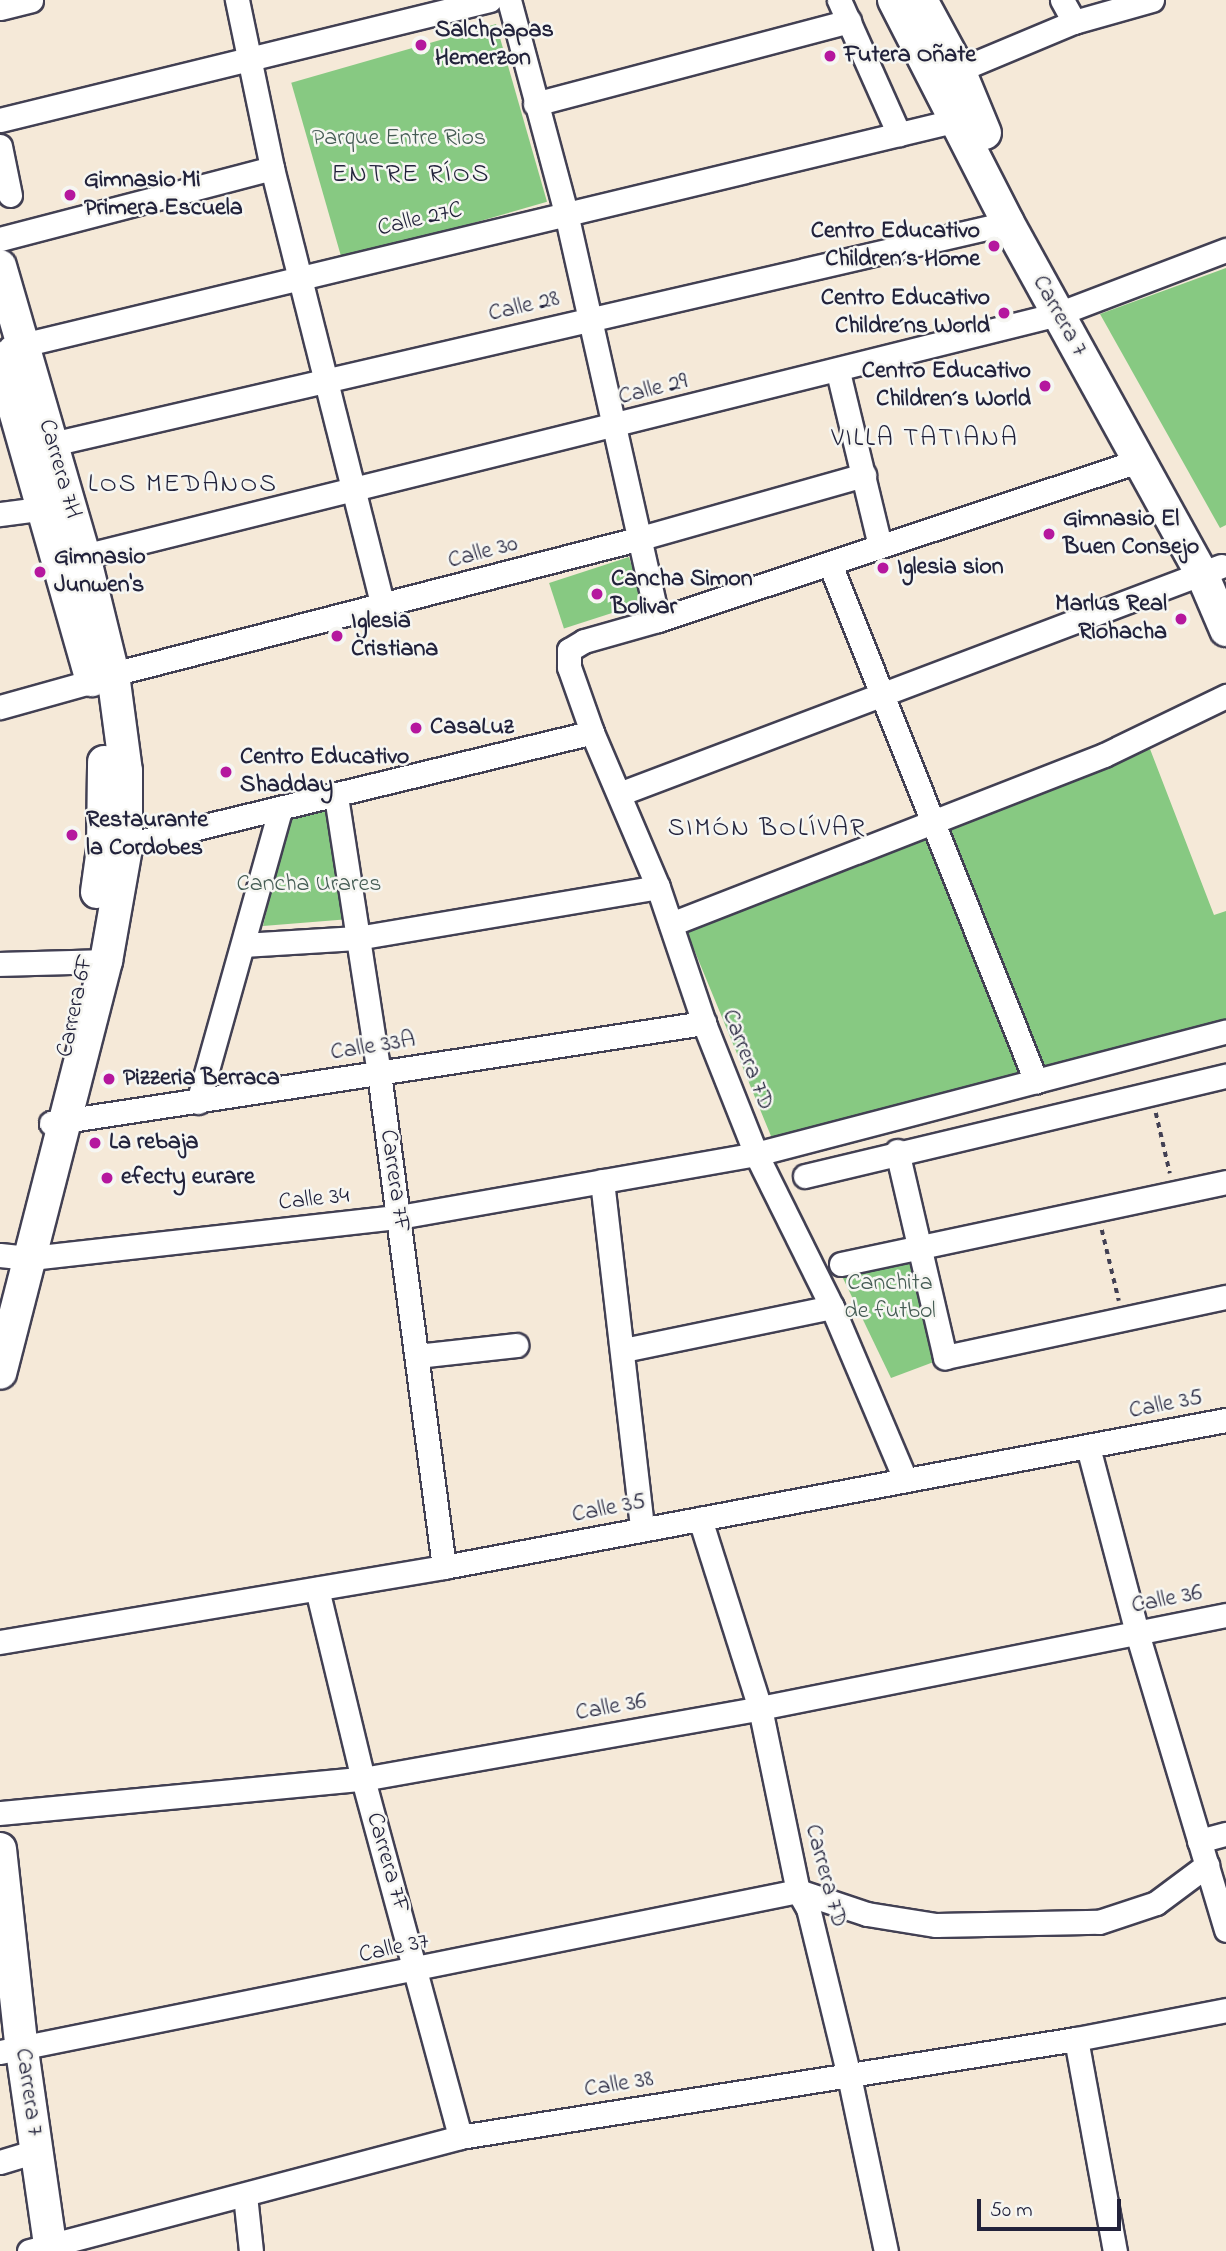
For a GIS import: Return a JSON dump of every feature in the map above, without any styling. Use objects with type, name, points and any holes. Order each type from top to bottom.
[{"type":"street","points":[[0,8],[31,0]]},
{"type":"street","points":[[237,0],[247,59],[272,168],[383,606]]},
{"type":"street","points":[[0,120],[490,0]]},
{"type":"street","points":[[509,0],[566,213],[658,620],[1138,461]]},
{"type":"street","points":[[839,0],[899,134]]},
{"type":"street","name":"Carrera 7","points":[[894,0],[967,118],[1067,310],[1216,572],[1226,630]]},
{"type":"street","name":"Carrera 7","points":[[921,0],[959,70],[967,118],[1008,223],[1067,310],[1138,461],[1216,572]]},
{"type":"street","points":[[1062,0],[1074,22]]},
{"type":"street","points":[[959,70],[1074,22],[1152,0]]},
{"type":"street","points":[[535,103],[849,21]]},
{"type":"street","name":"Calle 27C","points":[[7,351],[301,275],[967,118]]},
{"type":"street","points":[[0,146],[10,195]]},
{"type":"street","points":[[0,239],[272,168]]},
{"type":"street","name":"Calle 28","points":[[52,444],[1008,223]]},
{"type":"street","name":"Calle 29","points":[[84,556],[838,372],[1067,310],[1226,250]]},
{"type":"street","name":"Carrera 7H","points":[[0,266],[7,351],[46,508],[103,677]]},
{"type":"street","name":"Carrera 7H","points":[[7,351],[52,444],[84,556],[103,677]]},
{"type":"street","points":[[838,372],[880,545]]},
{"type":"street","name":"Calle 30","points":[[0,708],[103,677],[641,538],[864,475]]},
{"type":"street","points":[[0,514],[46,508]]},
{"type":"street","points":[[830,564],[1036,1081]]},
{"type":"street","points":[[619,794],[881,692],[1216,572]]},
{"type":"street","name":"Carrera 7D","points":[[658,620],[584,640],[569,650],[569,667],[592,732],[658,887],[704,1023],[756,1154],[832,1307],[905,1479]]},
{"type":"street","points":[[0,1326],[17,1257],[59,1122],[96,962],[115,848],[104,763],[103,677]]},
{"type":"street","points":[[671,924],[1104,755],[1226,696]]},
{"type":"street","points":[[115,848],[280,811],[592,732]]},
{"type":"street","name":"Carrera 7F","points":[[336,796],[379,1073],[444,1567]]},
{"type":"street","points":[[198,1102],[280,811]]},
{"type":"street","points":[[243,946],[357,938],[658,887]]},
{"type":"street","points":[[0,964],[96,962]]},
{"type":"street","name":"Calle 33A","points":[[59,1122],[704,1023]]},
{"type":"street","points":[[756,1154],[1226,1032]]},
{"type":"street","points":[[805,1176],[897,1151],[1226,1076]]},
{"type":"street","points":[[897,1151],[945,1357],[1226,1297]]},
{"type":"street","name":"Calle 34","points":[[17,1257],[399,1217],[756,1154]]},
{"type":"street","points":[[602,1181],[624,1350],[642,1530]]},
{"type":"street","points":[[841,1264],[1097,1207],[1226,1182]]},
{"type":"street","points":[[0,1373],[17,1257]]},
{"type":"street","points":[[624,1350],[832,1307]]},
{"type":"street","points":[[417,1356],[516,1345]]},
{"type":"street","name":"Calle 35","points":[[0,1642],[444,1567],[1226,1420]]},
{"type":"street","points":[[1088,1447],[1137,1633],[1226,1930]]},
{"type":"street","name":"Carrera 7D","points":[[700,1519],[760,1708],[798,1891],[808,1908],[849,2076],[886,2251]]},
{"type":"street","name":"Carrera 7F","points":[[317,1589],[363,1779],[418,1971],[460,2137]]},
{"type":"street","name":"Calle 36","points":[[0,1813],[363,1779],[760,1708],[1226,1615]]},
{"type":"street","points":[[1199,1841],[1226,1834]]},
{"type":"street","name":"Carrera 7","points":[[0,1849],[10,2051],[20,2156],[41,2250]]},
{"type":"street","points":[[798,1891],[867,1914],[936,1925],[1099,1922],[1156,1903],[1207,1865]]},
{"type":"street","name":"Calle 37","points":[[10,2051],[418,1971],[798,1891]]},
{"type":"street","name":"Carrera 7","points":[[0,1984],[10,2051]]},
{"type":"street","name":"Calle 38","points":[[41,2250],[460,2137],[1076,2039],[1226,2010]]},
{"type":"street","points":[[1076,2039],[1115,2251]]},
{"type":"street","points":[[245,2195],[251,2251]]},
{"type":"path","points":[[1151,1094],[1174,1192]]},
{"type":"path","points":[[1097,1207],[1123,1318]]},
{"type":"green space","name":"Parque Entre Rios","points":[[496,24],[547,202],[342,261],[291,83]]},
{"type":"green space","points":[[1226,268],[1226,525],[1220,528],[1100,314]]},
{"type":"green space","name":"Cancha Simon Bolivar","points":[[629,557],[644,603],[564,629],[549,583]]},
{"type":"green space","points":[[1150,749],[1214,915],[1226,911],[1226,1046],[778,1153],[686,930]]},
{"type":"green space","name":"Cancha Urares","points":[[334,805],[350,919],[263,926],[290,813]]},
{"type":"green space","name":"Canchita de futbol","points":[[915,1255],[939,1360],[891,1378],[840,1272]]},
{"type":"place","name":"Salchpapas Hemerzon","points":[[421,45]]},
{"type":"place","name":"Futera Oñate","points":[[830,56]]},
{"type":"place","name":"Gimnasio Mi Primera Escuela","points":[[70,195]]},
{"type":"place","name":"Centro Educativo Children´s Home","points":[[994,246]]},
{"type":"place","name":"Centro Educativo Childre´ns World","points":[[1004,313]]},
{"type":"place","name":"Centro Educativo Children´s World","points":[[1045,386]]},
{"type":"place","name":"Gimnasio El Buen Consejo","points":[[1049,534]]},
{"type":"place","name":"Iglesia sion","points":[[883,568]]},
{"type":"place","name":"Gimnasio Junwen's","points":[[40,572]]},
{"type":"place","name":"Cancha Simon Bolivar","points":[[597,594]]},
{"type":"place","name":"Marlus Real Riohacha","points":[[1181,619]]},
{"type":"place","name":"Iglesia Cristiana","points":[[337,636]]},
{"type":"place","name":"CasaLuz","points":[[416,728]]},
{"type":"place","name":"Centro Educativo Shadday","points":[[226,772]]},
{"type":"place","name":"Restaurante la Cordobes","points":[[72,835]]},
{"type":"place","name":"Pizzeria Berraca","points":[[109,1079]]},
{"type":"place","name":"La rebaja","points":[[95,1143]]},
{"type":"place","name":"efecty eurare","points":[[107,1178]]},
{"type":"district","name":"ENTRE RÍOS","points":[[411,176]]},
{"type":"district","name":"VILLA TATIANA","points":[[925,440]]},
{"type":"district","name":"LOS MEDANOS","points":[[183,486]]},
{"type":"district","name":"SIMÓN BOLÍVAR","points":[[767,830]]}]
